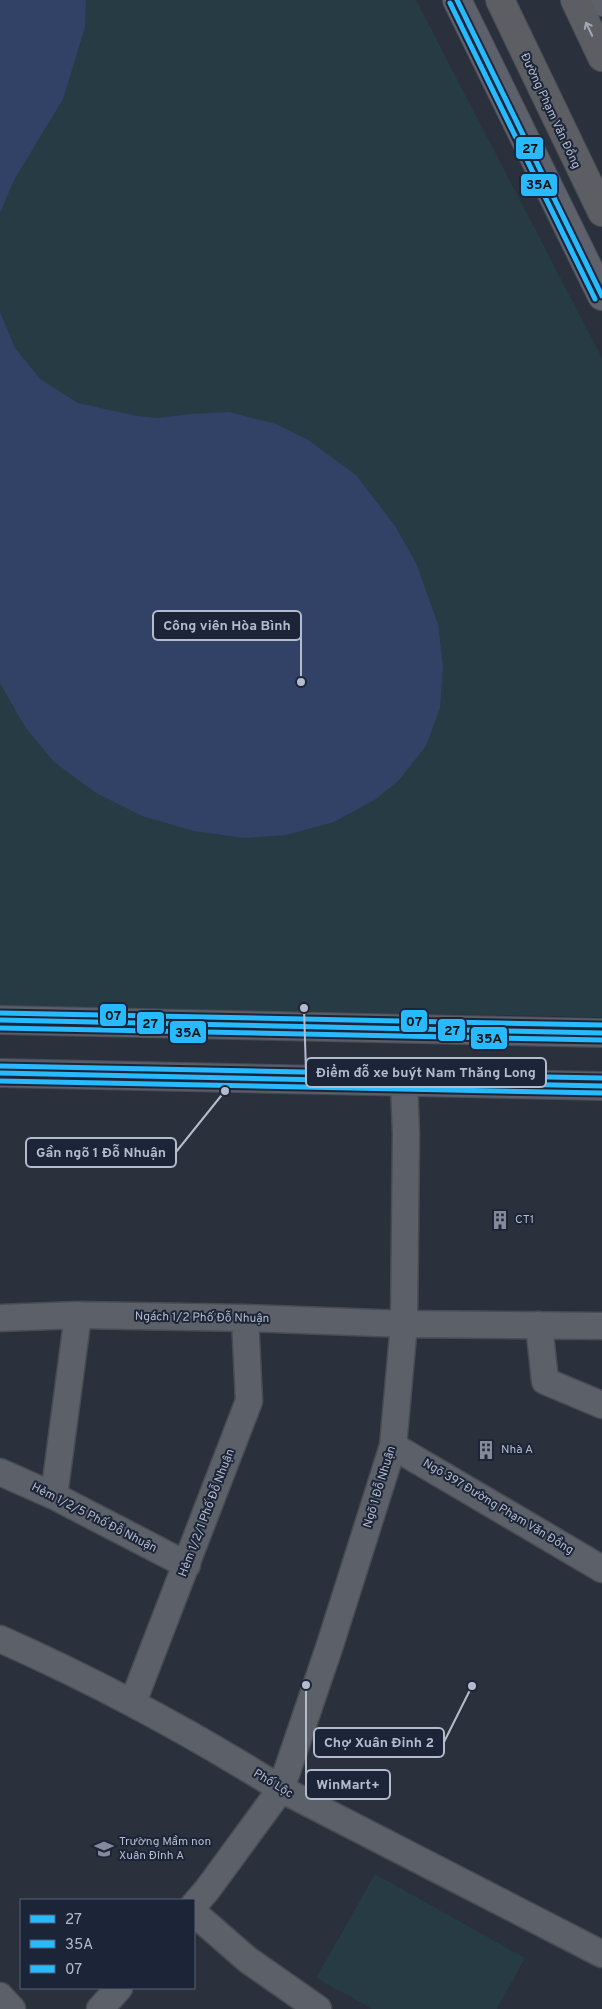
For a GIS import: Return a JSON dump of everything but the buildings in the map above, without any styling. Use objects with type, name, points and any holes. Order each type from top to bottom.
[{"type":"highway","points":[[499,0],[602,212]]},
{"type":"highway","points":[[575,0],[602,57]]},
{"type":"main road","points":[[457,0],[602,296]]},
{"type":"main road","name":"Đường Phạm Văn Đồng","points":[[499,0],[602,221]]},
{"type":"street","points":[[0,1020],[602,1033]]},
{"type":"street","points":[[0,1073],[602,1086]]},
{"type":"street","name":"Ngõ 1 Đỗ Nhuận","points":[[195,1903],[207,1890],[280,1789],[330,1645],[393,1446],[404,1324],[406,1134],[404,1082]]},
{"type":"street","points":[[54,1496],[78,1315]]},
{"type":"street","name":"Ngách 1/2 Phố Đỗ Nhuận","points":[[0,1318],[78,1315],[246,1318],[404,1324],[602,1326]]},
{"type":"street","name":"Hẻm 1/2/1 Phố Đỗ Nhuận","points":[[133,1702],[249,1401],[246,1318]]},
{"type":"street","points":[[539,1325],[545,1381],[602,1405]]},
{"type":"street","name":"Ngõ 397 Đường Phạm Văn Đồng","points":[[393,1446],[602,1569]]},
{"type":"street","name":"Hẻm 1/2/5 Phố Đỗ Nhuận","points":[[0,1472],[54,1496],[187,1565]]},
{"type":"street","name":"Phố Lộc","points":[[0,1639],[58,1664],[133,1702],[280,1789],[602,1954]]},
{"type":"street","points":[[195,1913],[248,1960],[318,2009]]},
{"type":"street","points":[[100,2009],[118,1989]]},
{"type":"street","points":[[0,1996],[12,2009]]},
{"type":"shaded area","points":[[0,0],[416,0],[602,358],[602,1017],[0,1006]]},
{"type":"shaded area","points":[[375,1874],[525,1958],[497,2009],[372,2009],[316,1978]]},
{"type":"water","points":[[0,0],[86,0],[85,27],[63,99],[14,180],[0,213]]},
{"type":"water","points":[[0,312],[15,348],[40,379],[78,403],[137,416],[158,418],[229,412],[276,424],[308,440],[356,475],[395,526],[416,563],[438,624],[443,667],[440,708],[426,746],[399,780],[376,799],[334,822],[286,835],[244,838],[194,831],[142,816],[96,793],[54,762],[25,727],[0,683]]},
{"type":"transit line","name":"27","points":[[457,0],[602,296]]},
{"type":"transit line","name":"35A","points":[[450,3],[595,299]]},
{"type":"transit line","name":"07","points":[[0,1013],[602,1025]]},
{"type":"transit line","name":"27","points":[[0,1020],[602,1033]]},
{"type":"transit line","name":"35A","points":[[0,1028],[602,1040]]},
{"type":"transit line","name":"07","points":[[0,1066],[602,1078]]},
{"type":"transit line","name":"27","points":[[0,1073],[602,1086]]},
{"type":"transit line","name":"35A","points":[[0,1081],[602,1093]]},
{"type":"place","name":"Công viên Hòa Bình","points":[[301,682]]},
{"type":"place","name":"Điểm đỗ xe buýt Nam Thăng Long","points":[[304,1008]]},
{"type":"place","name":"Gần ngõ 1 Đỗ Nhuận","points":[[225,1091]]},
{"type":"place","name":"CT1","points":[[500,1220]]},
{"type":"place","name":"Nhà A","points":[[486,1450]]},
{"type":"place","name":"WinMart+","points":[[306,1685]]},
{"type":"place","name":"Chợ Xuân Đỉnh 2","points":[[472,1686]]},
{"type":"place","name":"Trường Mầm non Xuân Đỉnh A","points":[[104,1849]]}]
